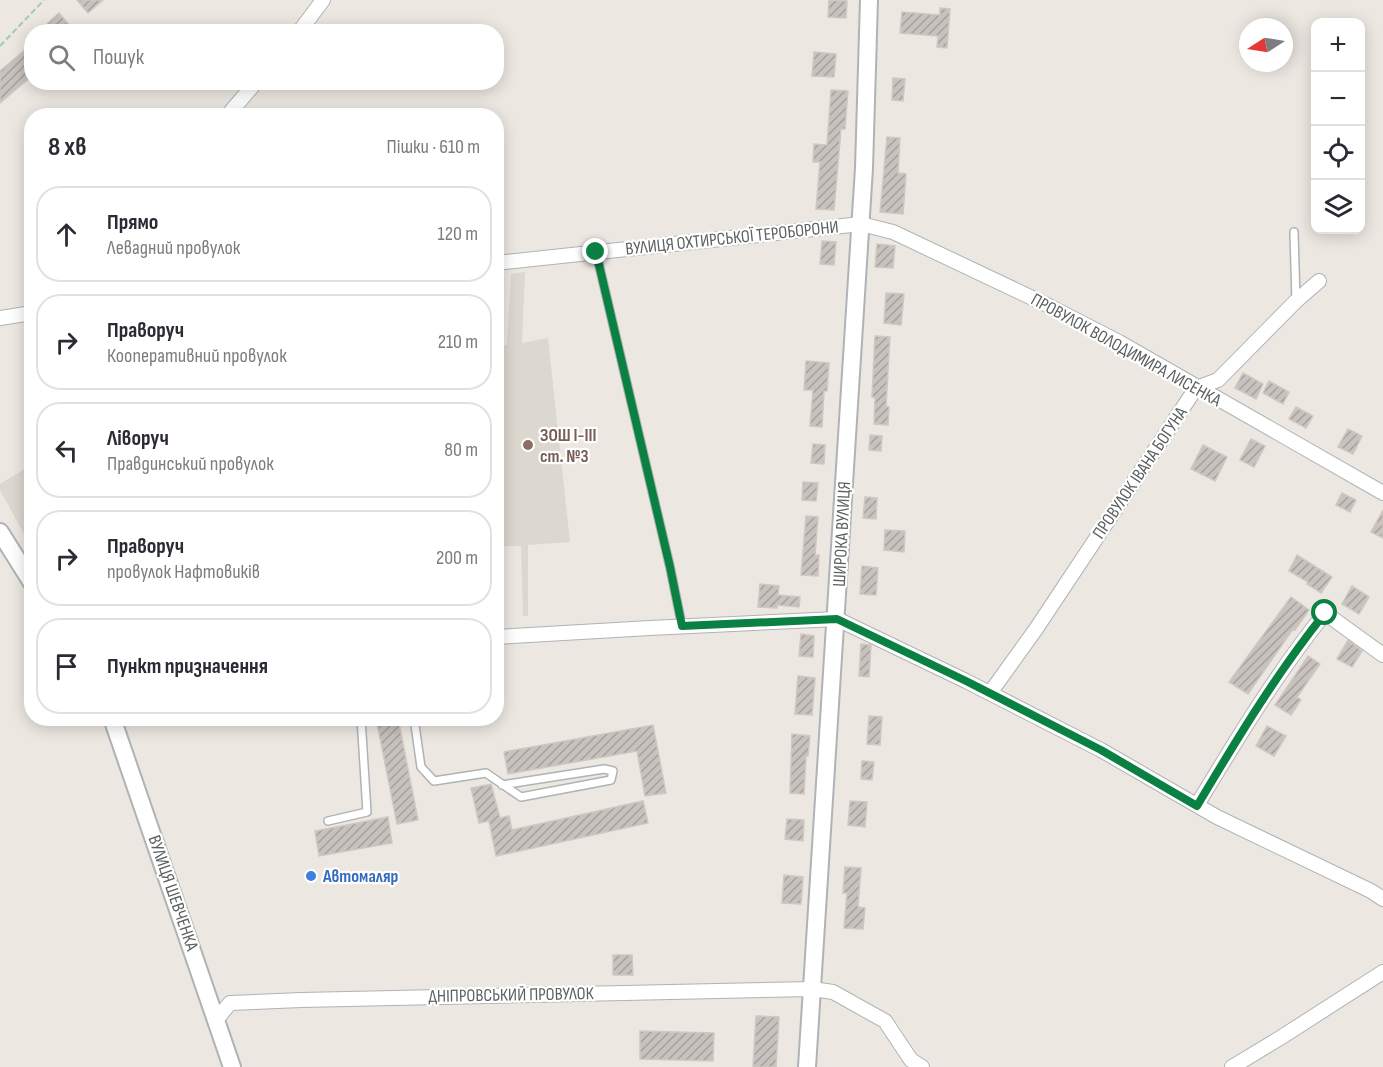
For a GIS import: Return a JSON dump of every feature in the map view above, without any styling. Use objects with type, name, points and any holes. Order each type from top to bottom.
[{"type":"street","points":[[305,24],[323,0]]},
{"type":"street","name":"ШИРОКА ВУЛИЦЯ","points":[[807,1067],[861,224],[869,0]]},
{"type":"street","points":[[233,108],[249,90]]},
{"type":"street","name":"ВУЛИЦЯ ОХТИРСЬКОЇ ТЕРОБОРОНИ","points":[[504,261],[861,224]]},
{"type":"street","name":"ПРОВУЛОК ВОЛОДИМИРА ЛИСЕНКА","points":[[861,224],[893,232],[1119,342],[1383,493]]},
{"type":"street","name":"ПРОВУЛОК ІВАНА БОГУНА","points":[[990,693],[1036,629],[1197,388],[1218,380],[1319,280]]},
{"type":"street","points":[[0,318],[24,314]]},
{"type":"street","points":[[0,532],[24,570]]},
{"type":"street","points":[[1197,806],[1239,734],[1297,648],[1325,613],[1383,655]]},
{"type":"street","points":[[504,637],[837,619],[990,693],[1101,750],[1197,806],[1383,899]]},
{"type":"street","name":"ВУЛИЦЯ ШЕВЧЕНКА","points":[[115,726],[232,1067]]},
{"type":"street","points":[[1232,1067],[1383,972]]},
{"type":"street","name":"ДНІПРОВСЬКИЙ ПРОВУЛОК","points":[[217,1019],[230,1004],[301,999],[812,989],[833,992],[885,1021],[911,1060],[922,1067]]},
{"type":"lane","points":[[1294,232],[1296,301]]},
{"type":"lane","points":[[596,252],[682,626]]},
{"type":"lane","points":[[328,821],[367,812],[362,726]]},
{"type":"lane","points":[[415,726],[421,767],[434,781],[486,773],[502,785],[521,797],[612,780],[613,771],[604,769],[502,785]]},
{"type":"path","points":[[0,46],[44,0]]},
{"type":"shaded area","name":"ЗОШ І-ІІІ ст. №3","points":[[525,272],[522,343],[548,338],[570,542],[528,545],[528,616],[523,616],[521,546],[504,546],[504,346],[507,345],[511,274]]},
{"type":"shaded area","points":[[24,469],[24,534],[0,490],[0,484]]},
{"type":"building","points":[[77,0],[103,0],[88,13]]},
{"type":"building","points":[[829,0],[847,1],[846,18],[828,17]]},
{"type":"building","points":[[940,8],[950,9],[947,48],[937,47],[938,36],[900,33],[902,12],[940,15]]},
{"type":"building","points":[[59,13],[68,24],[47,24]]},
{"type":"building","points":[[24,51],[24,83],[0,103],[0,71]]},
{"type":"building","points":[[814,52],[836,54],[834,77],[812,76]]},
{"type":"building","points":[[893,78],[905,79],[903,101],[892,100]]},
{"type":"building","points":[[831,90],[848,91],[845,129],[841,129],[834,210],[816,209],[820,162],[813,162],[814,144],[827,145]]},
{"type":"building","points":[[887,137],[900,138],[898,173],[906,174],[903,214],[880,212]]},
{"type":"building","points":[[822,241],[836,242],[834,265],[820,264]]},
{"type":"building","points":[[877,244],[895,246],[893,268],[875,267]]},
{"type":"building","points":[[886,293],[904,294],[901,325],[884,323]]},
{"type":"building","points":[[875,336],[890,337],[886,406],[889,407],[888,425],[874,424],[875,398],[872,397]]},
{"type":"building","points":[[806,361],[829,363],[827,391],[824,391],[822,427],[810,426],[813,390],[804,390]]},
{"type":"building","points":[[1243,373],[1263,384],[1256,399],[1235,388]]},
{"type":"building","points":[[1269,381],[1289,392],[1283,404],[1263,393]]},
{"type":"building","points":[[1296,407],[1313,416],[1306,428],[1289,419]]},
{"type":"building","points":[[1348,429],[1362,436],[1353,454],[1338,447]]},
{"type":"building","points":[[870,435],[882,436],[881,451],[869,450]]},
{"type":"building","points":[[1251,439],[1265,446],[1254,467],[1240,460]]},
{"type":"building","points":[[813,444],[825,445],[824,464],[811,463]]},
{"type":"building","points":[[1203,445],[1227,457],[1215,481],[1191,469]]},
{"type":"building","points":[[803,482],[818,483],[816,501],[802,500]]},
{"type":"building","points":[[1342,493],[1356,500],[1350,512],[1336,505]]},
{"type":"building","points":[[865,497],[877,498],[876,519],[863,518]]},
{"type":"building","points":[[1383,510],[1383,538],[1371,532]]},
{"type":"building","points":[[806,516],[818,517],[815,555],[819,555],[818,576],[801,575]]},
{"type":"building","points":[[885,530],[905,531],[904,552],[884,550]]},
{"type":"building","points":[[1297,555],[1332,577],[1321,593],[1289,571]]},
{"type":"building","points":[[862,566],[878,568],[876,595],[860,594]]},
{"type":"building","points":[[760,584],[779,586],[778,595],[800,597],[799,607],[777,605],[777,608],[758,607]]},
{"type":"building","points":[[1352,586],[1369,597],[1359,614],[1342,604]]},
{"type":"building","points":[[1291,597],[1309,610],[1248,694],[1229,682]]},
{"type":"building","points":[[801,634],[814,636],[813,657],[799,656]]},
{"type":"building","points":[[1348,640],[1362,651],[1352,667],[1337,659]]},
{"type":"building","points":[[861,644],[871,645],[869,677],[859,676]]},
{"type":"building","points":[[1308,656],[1320,664],[1297,697],[1301,700],[1291,715],[1275,705]]},
{"type":"building","points":[[798,676],[815,678],[812,715],[795,714]]},
{"type":"building","points":[[869,716],[882,717],[880,745],[867,744]]},
{"type":"building","points":[[653,725],[666,793],[645,796],[637,751],[508,774],[504,752]]},
{"type":"building","points":[[378,726],[400,726],[418,820],[397,824]]},
{"type":"building","points":[[1267,726],[1286,736],[1274,756],[1256,746]]},
{"type":"building","points":[[792,734],[810,736],[808,756],[806,756],[804,794],[790,793]]},
{"type":"building","points":[[862,761],[874,762],[872,780],[861,779]]},
{"type":"building","points":[[491,784],[500,818],[509,816],[512,830],[643,801],[648,823],[496,856],[489,821],[479,823],[471,788]]},
{"type":"building","points":[[850,801],[867,802],[865,827],[848,825]]},
{"type":"building","points":[[388,817],[392,843],[319,856],[315,831]]},
{"type":"building","points":[[787,819],[804,820],[803,841],[785,839]]},
{"type":"building","points":[[845,867],[861,868],[858,907],[865,908],[863,929],[844,928],[847,893],[843,893]]},
{"type":"building","points":[[784,875],[803,877],[801,904],[782,903]]},
{"type":"building","points":[[613,955],[632,955],[633,975],[613,975]]},
{"type":"building","points":[[756,1016],[779,1017],[776,1067],[753,1067]]},
{"type":"building","points":[[640,1031],[714,1033],[713,1061],[640,1059]]},
{"type":"place","name":"ЗОШ І-ІІІ ст. №3","points":[[528,445]]},
{"type":"place","name":"Автомаляр","points":[[311,876]]},
{"type":"route","points":[[596,252],[682,626],[837,619],[884,640],[1101,750],[1197,806],[1239,734],[1297,648],[1325,613]]}]
